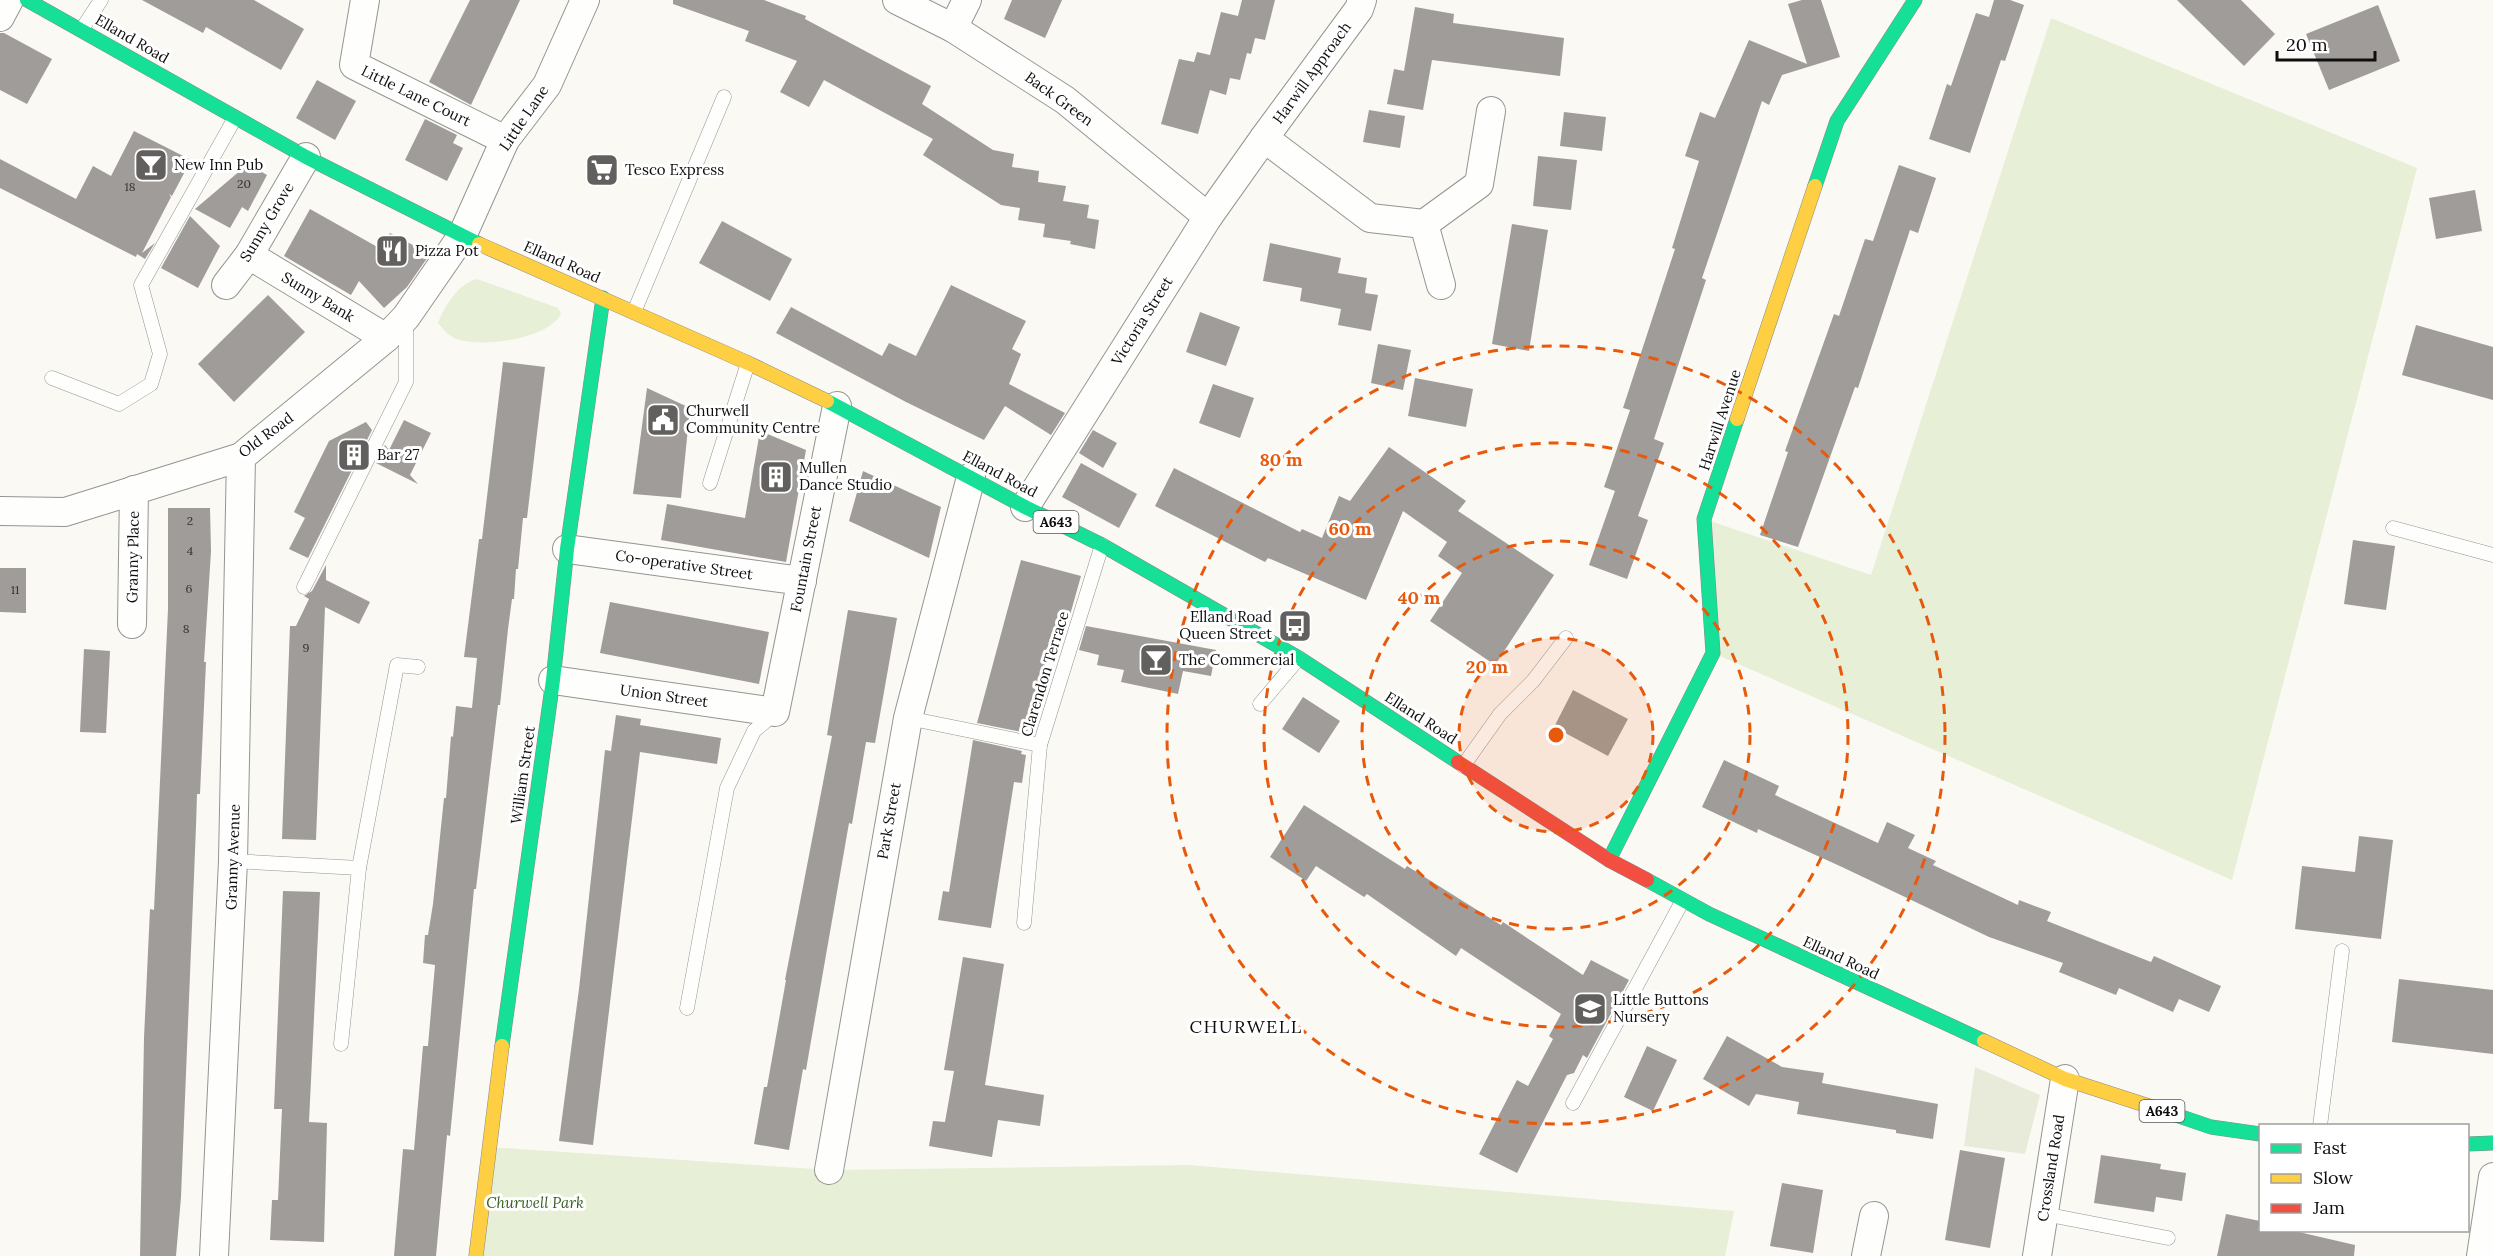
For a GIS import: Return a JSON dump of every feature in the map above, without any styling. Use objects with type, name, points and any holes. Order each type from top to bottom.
[{"type":"main road","name":"Elland Road","points":[[27,0],[306,157],[462,236],[748,363],[837,406],[1024,507],[1101,545],[1299,658],[1609,860],[1683,900],[1830,971],[2065,1080]]},
{"type":"main road","name":"Harwill Avenue","points":[[1609,860],[1713,653],[1704,519],[1837,121],[1915,0]]},
{"type":"main road","name":"William Street","points":[[476,1256],[488,1147],[554,680],[567,549],[603,298]]},
{"type":"main road","name":"A643","points":[[2065,1080],[2211,1127],[2259,1134]]},
{"type":"main road","points":[[2469,1144],[2493,1143]]},
{"type":"street","points":[[0,17],[9,0]]},
{"type":"street","name":"Little Lane Court","points":[[364,0],[354,65],[505,140]]},
{"type":"street","name":"Little Lane","points":[[462,236],[505,140],[547,85],[585,0]]},
{"type":"street","name":"Back Green","points":[[897,0],[953,28],[1065,100],[1208,217]]},
{"type":"street","points":[[953,28],[967,0]]},
{"type":"street","name":"Harwill Approach","points":[[1362,0],[1359,9],[1264,138],[1370,218],[1424,224]]},
{"type":"street","points":[[1442,285],[1424,224],[1479,184],[1491,111]]},
{"type":"street","name":"Victoria Street","points":[[1024,507],[1208,217],[1264,138]]},
{"type":"street","name":"Sunny Grove","points":[[226,285],[249,255],[306,157]]},
{"type":"street","name":"Old Road","points":[[0,510],[65,512],[241,457],[387,339],[406,317],[462,236]]},
{"type":"street","name":"Sunny Bank","points":[[249,255],[387,339]]},
{"type":"street","name":"Fountain Street","points":[[775,712],[837,406]]},
{"type":"street","name":"Granny Avenue","points":[[214,1256],[233,861],[241,457]]},
{"type":"street","name":"Park Street","points":[[829,1170],[908,718],[970,477]]},
{"type":"street","name":"Granny Place","points":[[132,624],[134,490]]},
{"type":"street","name":"Co-operative Street","points":[[567,549],[802,581]]},
{"type":"street","name":"Union Street","points":[[554,680],[775,712]]},
{"type":"street","name":"Crossland Road","points":[[2037,1256],[2065,1080]]},
{"type":"street","points":[[2481,1256],[2493,1177]]},
{"type":"street","points":[[1866,1256],[1874,1216]]},
{"type":"lane","points":[[82,29],[101,0]]},
{"type":"lane","points":[[634,312],[724,97]]},
{"type":"lane","points":[[52,378],[119,404],[152,384],[160,354],[141,285],[235,118]]},
{"type":"lane","points":[[304,587],[406,382],[406,317]]},
{"type":"lane","points":[[710,483],[748,363]]},
{"type":"lane","points":[[2393,528],[2493,555]]},
{"type":"lane","name":"Clarendon Terrace","points":[[1024,923],[1040,745],[1101,545]]},
{"type":"lane","points":[[1463,765],[1500,714],[1533,681],[1566,638]]},
{"type":"lane","points":[[1260,704],[1299,658]]},
{"type":"lane","points":[[341,1044],[359,868],[397,665],[418,667]]},
{"type":"lane","points":[[687,1008],[728,788],[754,731],[775,712]]},
{"type":"lane","points":[[908,718],[1040,745]]},
{"type":"lane","points":[[233,861],[359,868]]},
{"type":"lane","points":[[1573,1103],[1683,900]]},
{"type":"lane","points":[[2320,1124],[2342,951]]},
{"type":"lane","points":[[2044,1214],[2168,1238]]},
{"type":"green space","points":[[2051,18],[2417,168],[2232,880],[1713,653],[1704,519],[1871,575]]},
{"type":"green space","points":[[477,279],[558,308],[561,314],[554,323],[543,330],[515,339],[471,342],[456,339],[438,323],[444,309],[458,290]]},
{"type":"green space","points":[[1975,1067],[2040,1095],[2025,1154],[1964,1146]]},
{"type":"green space","name":"Churwell Park","points":[[488,1147],[829,1170],[1189,1165],[1734,1211],[1725,1256],[476,1256]]},
{"type":"building","points":[[142,0],[254,0],[304,29],[281,70],[206,27],[203,33]]},
{"type":"building","points":[[470,0],[520,0],[471,105],[429,82]]},
{"type":"building","points":[[673,0],[764,0],[806,16],[805,19],[931,86],[922,104],[993,150],[1014,154],[1012,167],[1039,171],[1038,182],[1066,186],[1063,201],[1089,205],[1087,218],[1099,220],[1095,249],[1070,244],[1071,241],[1043,237],[1045,224],[1018,220],[1020,208],[1001,205],[923,155],[933,139],[824,80],[809,107],[780,92],[797,61],[745,41],[749,31],[673,4]]},
{"type":"building","points":[[1012,0],[1062,0],[1045,38],[1004,19]]},
{"type":"building","points":[[1242,0],[1275,0],[1265,40],[1255,38],[1251,54],[1247,53],[1240,80],[1230,78],[1226,95],[1210,90],[1198,134],[1161,124],[1179,59],[1194,62],[1197,52],[1210,55],[1221,12],[1238,16]]},
{"type":"building","points":[[1802,0],[1821,0],[1840,57],[1782,75],[1769,105],[1762,101],[1702,278],[1706,280],[1654,439],[1664,443],[1638,516],[1648,520],[1627,579],[1589,565],[1615,491],[1604,487],[1630,410],[1623,408],[1675,249],[1672,248],[1699,161],[1685,156],[1700,112],[1715,118],[1749,40],[1807,64],[1788,4]]},
{"type":"building","points":[[1994,0],[2010,0],[2024,5],[2005,61],[2001,60],[1970,153],[1929,139],[1947,84],[1951,86],[1976,13],[1989,17]]},
{"type":"building","points":[[2177,0],[2241,0],[2275,34],[2244,66]]},
{"type":"building","points":[[2378,5],[2400,61],[2329,90],[2306,34]]},
{"type":"building","points":[[1415,7],[1454,14],[1453,23],[1564,38],[1560,76],[1432,60],[1423,110],[1387,104],[1394,69],[1404,71]]},
{"type":"building","points":[[0,33],[52,59],[27,104],[0,90]]},
{"type":"building","points":[[317,80],[356,101],[335,140],[296,118]]},
{"type":"building","points":[[1369,110],[1405,116],[1400,148],[1363,142]]},
{"type":"building","points":[[1564,112],[1606,117],[1602,151],[1560,146]]},
{"type":"building","points":[[425,119],[457,135],[453,143],[463,148],[447,181],[405,160]]},
{"type":"building","points":[[134,131],[191,160],[172,196],[169,194],[171,197],[142,253],[155,243],[145,259],[137,254],[136,257],[0,188],[0,159],[76,199],[93,166],[111,176]]},
{"type":"building","points":[[1538,156],[1577,160],[1571,210],[1533,206]]},
{"type":"building","points":[[248,164],[267,175],[248,211],[242,207],[230,228],[195,209]]},
{"type":"building","points":[[1899,165],[1936,178],[1918,233],[1910,230],[1858,388],[1855,387],[1798,547],[1760,535],[1788,452],[1785,451],[1834,314],[1839,316],[1865,239],[1873,241]]},
{"type":"building","points":[[2475,190],[2482,231],[2436,239],[2429,198]]},
{"type":"building","points":[[310,209],[381,249],[390,233],[430,254],[407,287],[384,308],[359,281],[351,295],[284,256]]},
{"type":"building","points":[[190,216],[220,246],[198,288],[161,268]]},
{"type":"building","points":[[722,221],[792,259],[770,301],[699,263]]},
{"type":"building","points":[[1512,224],[1548,230],[1529,351],[1492,344]]},
{"type":"building","points":[[1270,243],[1341,258],[1338,273],[1367,278],[1365,293],[1378,295],[1371,331],[1338,325],[1341,309],[1300,301],[1302,288],[1263,281]]},
{"type":"building","points":[[951,285],[1026,321],[1012,349],[1021,354],[1009,384],[1065,413],[1051,435],[1005,406],[984,440],[906,402],[776,333],[791,307],[882,356],[889,343],[916,356]]},
{"type":"building","points":[[268,295],[305,332],[234,402],[198,364]]},
{"type":"building","points":[[1200,312],[1240,327],[1226,366],[1186,352]]},
{"type":"building","points":[[2416,325],[2493,347],[2493,400],[2402,375]]},
{"type":"building","points":[[1378,344],[1411,350],[1403,390],[1371,383]]},
{"type":"building","points":[[503,362],[545,367],[527,518],[523,518],[476,889],[474,889],[436,1256],[394,1256],[403,1149],[414,1150],[423,1046],[428,1046],[435,965],[423,963],[425,935],[428,935],[433,904],[451,736],[453,737],[456,706],[472,708],[477,658],[464,657],[479,539],[482,539]]},
{"type":"building","points":[[1415,378],[1473,389],[1466,427],[1408,416]]},
{"type":"building","points":[[1213,384],[1254,398],[1240,438],[1199,423]]},
{"type":"building","points":[[647,388],[690,408],[681,498],[633,494]]},
{"type":"building","points":[[404,420],[431,433],[410,475],[418,484],[376,463],[385,445],[389,450]]},
{"type":"building","points":[[366,422],[372,430],[308,558],[289,549],[305,518],[294,512],[329,441]]},
{"type":"building","points":[[1093,430],[1117,443],[1103,468],[1079,453]]},
{"type":"building","name":"Mullen Dance Studio","points":[[760,431],[806,450],[786,562],[661,540],[667,504],[745,518]]},
{"type":"building","points":[[1389,447],[1466,501],[1458,511],[1554,575],[1495,665],[1430,621],[1462,573],[1438,556],[1447,542],[1403,511],[1366,600],[1268,558],[1265,562],[1155,506],[1174,468],[1300,532],[1302,529],[1322,538],[1339,496],[1350,501]]},
{"type":"building","points":[[1081,463],[1137,494],[1119,528],[1062,497]]},
{"type":"building","points":[[863,471],[941,507],[929,558],[849,521]]},
{"type":"building","points":[[168,508],[210,508],[211,551],[204,662],[206,662],[200,794],[197,794],[181,1197],[176,1256],[140,1256],[144,1038],[150,909],[154,910],[168,609]]},
{"type":"building","points":[[2353,540],[2395,546],[2386,610],[2344,604]]},
{"type":"building","points":[[1021,560],[1081,576],[1061,647],[1051,644],[1027,733],[977,723]]},
{"type":"building","points":[[326,565],[326,580],[370,602],[359,624],[325,607],[316,840],[282,839],[290,626],[296,626],[309,599],[304,596],[312,591]]},
{"type":"building","points":[[0,568],[26,568],[26,613],[0,612]]},
{"type":"building","points":[[610,602],[769,632],[759,684],[600,653]]},
{"type":"building","points":[[848,610],[897,618],[875,743],[866,742],[852,824],[849,823],[806,1070],[803,1069],[789,1150],[754,1144],[764,1087],[767,1087],[832,736],[827,735]]},
{"type":"building","name":"The Commercial","points":[[1086,626],[1216,650],[1211,676],[1183,671],[1178,694],[1121,682],[1124,670],[1097,665],[1099,655],[1079,650]]},
{"type":"building","points":[[84,649],[110,651],[106,733],[80,732]]},
{"type":"building","points":[[1573,690],[1628,719],[1608,756],[1554,727]]},
{"type":"building","points":[[1303,697],[1340,721],[1319,753],[1282,729]]},
{"type":"building","points":[[616,715],[641,719],[640,725],[721,738],[717,764],[640,752],[593,1145],[559,1141],[579,989],[605,750],[611,751]]},
{"type":"building","points":[[973,740],[1022,751],[1021,754],[1026,755],[1022,783],[1014,782],[991,928],[938,920],[943,891],[949,892]]},
{"type":"building","points":[[1724,760],[1779,786],[1775,795],[1878,843],[1887,822],[1915,835],[1908,848],[1936,861],[1933,865],[2018,905],[2019,900],[2051,912],[2047,921],[2151,962],[2154,956],[2221,986],[2209,1012],[2179,999],[2173,1012],[2119,988],[2116,995],[2059,972],[2063,963],[1989,937],[1842,867],[1758,829],[1757,833],[1702,807]]},
{"type":"building","points":[[1304,805],[1405,869],[1407,866],[1501,925],[1503,922],[1583,975],[1591,960],[1629,980],[1587,1058],[1583,1055],[1574,1073],[1567,1075],[1517,1173],[1479,1154],[1517,1080],[1528,1086],[1553,1039],[1549,1036],[1561,1014],[1461,948],[1456,956],[1367,894],[1364,897],[1316,866],[1306,881],[1270,857]]},
{"type":"building","points":[[2359,836],[2393,840],[2381,939],[2295,929],[2302,866],[2355,872]]},
{"type":"building","points":[[283,891],[320,892],[309,1122],[327,1123],[324,1242],[270,1240],[272,1200],[278,1200],[282,1109],[274,1109]]},
{"type":"building","points":[[963,957],[1004,964],[985,1085],[1044,1095],[1040,1126],[998,1120],[992,1157],[929,1146],[933,1121],[945,1122],[954,1071],[944,1070]]},
{"type":"building","points":[[2399,979],[2493,990],[2493,1054],[2392,1042]]},
{"type":"building","points":[[1727,1036],[1782,1067],[1824,1073],[1822,1083],[1938,1104],[1933,1139],[1896,1133],[1896,1130],[1797,1114],[1799,1102],[1756,1094],[1749,1106],[1703,1079]]},
{"type":"building","points":[[1647,1046],[1677,1060],[1653,1111],[1624,1097]]},
{"type":"building","points":[[1960,1150],[2005,1158],[1990,1248],[1945,1240]]},
{"type":"building","points":[[2101,1155],[2161,1164],[2160,1169],[2186,1173],[2182,1201],[2156,1197],[2154,1212],[2094,1203]]},
{"type":"building","points":[[1782,1183],[1823,1190],[1813,1253],[1770,1246]]},
{"type":"building","points":[[2226,1214],[2259,1221],[2259,1232],[2299,1232],[2355,1245],[2354,1256],[2217,1256]]},
{"type":"traffic: fast","points":[[27,0],[306,157],[479,244]]},
{"type":"traffic: fast","points":[[1815,186],[1837,121],[1915,0]]},
{"type":"traffic: fast","points":[[502,1046],[553,680],[567,549],[603,298]]},
{"type":"traffic: fast","points":[[827,401],[1025,507],[1102,545],[1299,658],[1458,762]]},
{"type":"traffic: fast","points":[[1609,860],[1713,653],[1704,519],[1737,419]]},
{"type":"traffic: fast","points":[[1647,880],[1709,914],[1984,1041]]},
{"type":"traffic: fast","points":[[2164,1111],[2211,1127],[2259,1134]]},
{"type":"traffic: fast","points":[[2469,1144],[2493,1143]]},
{"type":"traffic: slow","points":[[1737,419],[1815,186]]},
{"type":"traffic: slow","points":[[479,244],[748,363],[827,401]]},
{"type":"traffic: slow","points":[[1984,1041],[2065,1079],[2164,1111]]},
{"type":"traffic: slow","points":[[476,1256],[502,1046]]},
{"type":"traffic: jam","points":[[1458,762],[1609,860],[1647,880]]},
{"type":"place","name":"New Inn Pub","points":[[151,165]]},
{"type":"place","name":"Tesco Express","points":[[602,170]]},
{"type":"place","name":"Pizza Pot","points":[[392,251]]},
{"type":"place","name":"Churwell Community Centre","points":[[663,420]]},
{"type":"place","name":"Bar 27","points":[[354,455]]},
{"type":"place","name":"Mullen Dance Studio","points":[[776,477]]},
{"type":"place","name":"Elland Road Queen Street","points":[[1295,626]]},
{"type":"place","name":"The Commercial","points":[[1156,660]]},
{"type":"place","name":"Little Buttons Nursery","points":[[1590,1009]]},
{"type":"district","name":"CHURWELL","points":[[1246,1027]]}]
